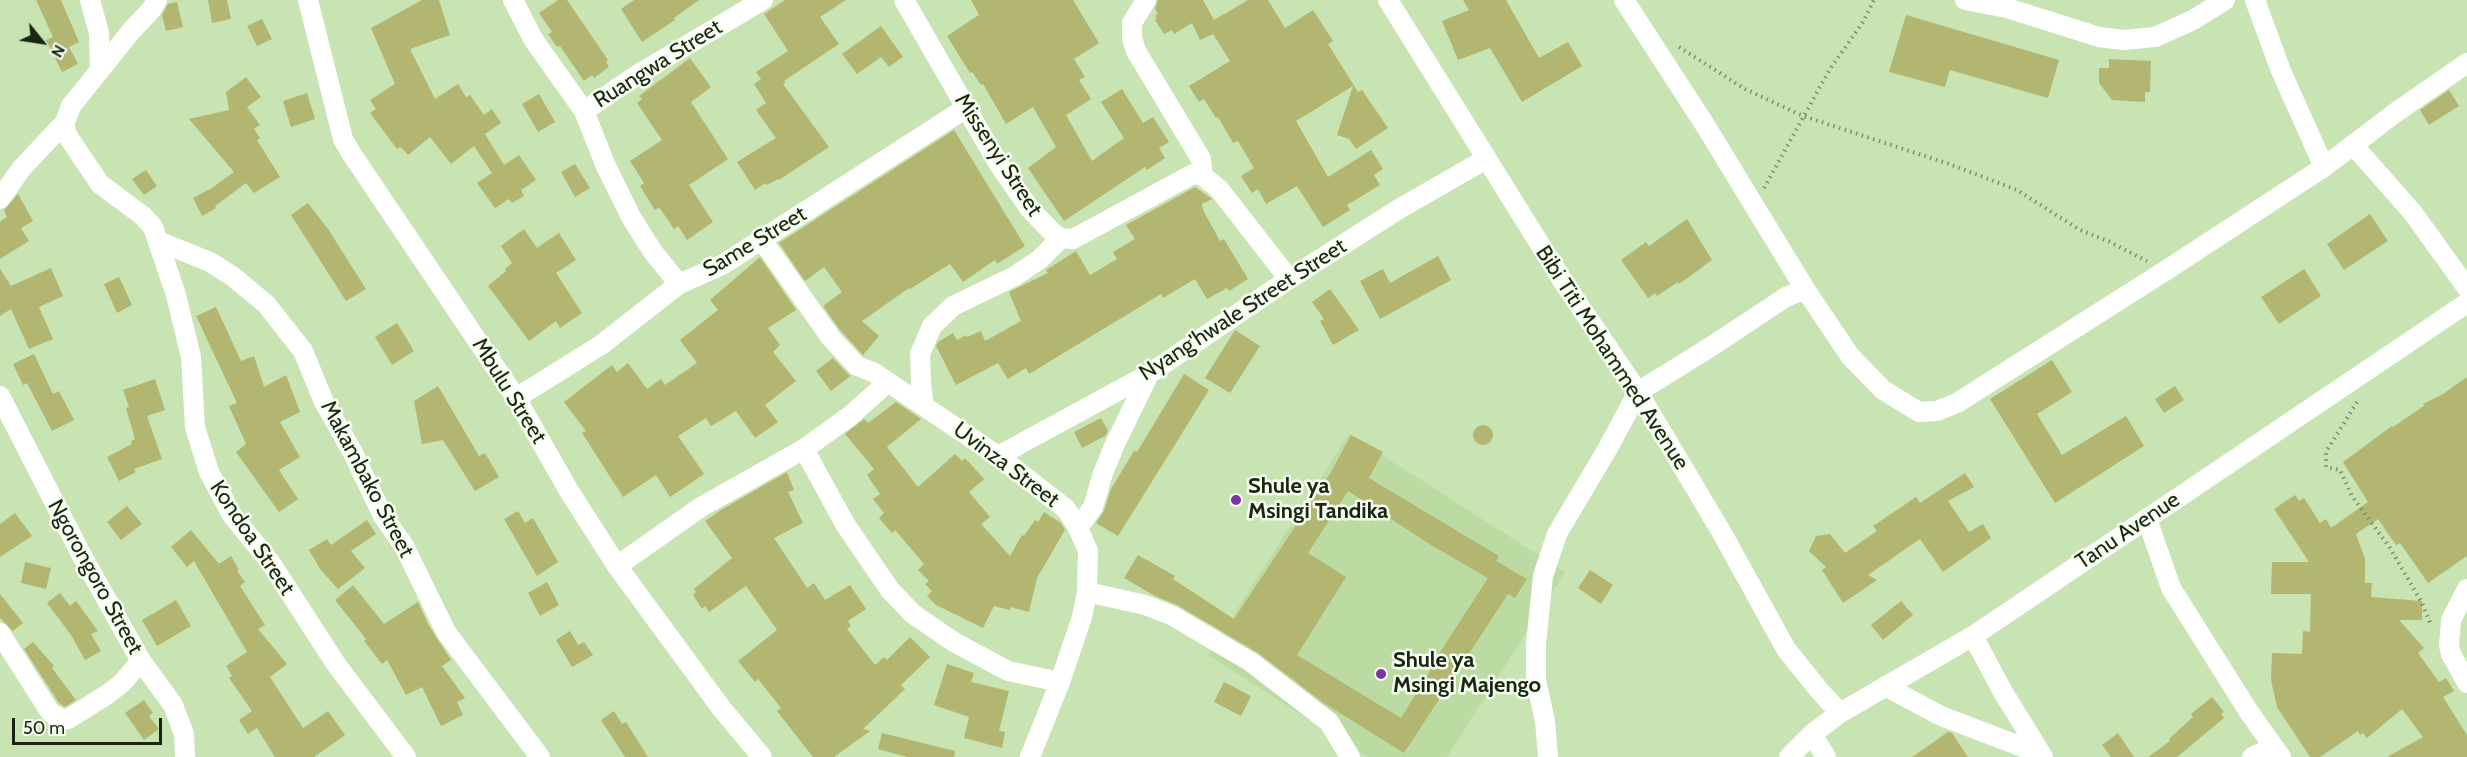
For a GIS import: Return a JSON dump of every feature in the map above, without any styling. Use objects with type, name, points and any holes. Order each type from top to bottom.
[{"type":"street","points":[[90,0],[99,33],[100,70]]},
{"type":"street","points":[[0,200],[21,169],[65,122],[71,105],[157,0]]},
{"type":"street","name":"Mbulu Street","points":[[308,0],[344,139],[351,153],[516,398],[569,491],[617,566],[722,709],[762,757]]},
{"type":"street","points":[[513,0],[539,48],[584,111],[605,164],[631,216],[653,252],[679,284]]},
{"type":"street","name":"Ruangwa Street","points":[[584,111],[640,73],[763,0]]},
{"type":"street","name":"Missenyi Street","points":[[904,0],[1017,193],[1036,217],[1061,238],[1073,239],[1187,176],[1193,174],[1203,176]]},
{"type":"street","points":[[1146,0],[1132,23],[1132,38],[1136,51],[1201,159],[1203,176],[1219,189],[1289,279]]},
{"type":"street","name":"Bibi Titi Mohammed Avenue","points":[[1388,0],[1564,284],[1638,392],[1722,533],[1786,649],[1840,713]]},
{"type":"street","points":[[1624,0],[1804,289],[1850,356],[1883,390],[1919,412],[1937,411],[1957,403],[2165,271],[2324,167],[2395,113],[2467,63]]},
{"type":"street","points":[[1965,0],[2007,8],[2099,37],[2124,40],[2155,37],[2193,20],[2225,0]]},
{"type":"street","points":[[2255,0],[2281,71],[2324,167]]},
{"type":"street","name":"Same Street","points":[[516,398],[601,345],[679,284],[714,269],[762,240],[966,108]]},
{"type":"street","name":"Kondoa Street","points":[[65,122],[69,138],[97,181],[148,220],[158,241],[183,319],[191,357],[195,427],[209,472],[232,515],[270,562],[336,664],[406,757]]},
{"type":"street","points":[[2354,146],[2414,213],[2467,288]]},
{"type":"street","name":"Nyang'hwale Street Street","points":[[998,456],[1149,374],[1289,279],[1399,209],[1486,159]]},
{"type":"street","points":[[924,406],[920,354],[932,326],[953,306],[1008,280],[1040,259],[1061,238]]},
{"type":"street","name":"Uvinza Street","points":[[762,240],[839,349],[857,366],[888,382],[998,456],[1066,509],[1078,528],[1088,551],[1087,591],[1082,617],[1060,682],[1030,757]]},
{"type":"street","name":"Makambako Street","points":[[158,241],[210,262],[232,276],[266,304],[303,351],[324,402],[352,451],[383,516],[404,546],[446,632],[540,757]]},
{"type":"street","points":[[1548,757],[1545,721],[1536,680],[1536,644],[1543,576],[1557,534],[1638,392],[1786,297],[1804,289]]},
{"type":"street","name":"Tanu Avenue","points":[[1789,757],[1812,734],[1840,713],[1972,636],[2467,303]]},
{"type":"street","points":[[1078,528],[1093,507],[1115,444],[1149,374]]},
{"type":"street","points":[[617,566],[701,507],[758,472],[804,448],[850,416],[888,382]]},
{"type":"street","name":"Ngorongoro Street","points":[[0,396],[81,554],[141,661],[173,705],[184,734],[185,757]]},
{"type":"street","points":[[804,448],[845,524],[890,590],[913,614],[954,642],[1008,671],[1060,682]]},
{"type":"street","points":[[2147,519],[2171,588],[2187,617],[2277,752],[2252,757]]},
{"type":"street","points":[[2467,589],[2451,620],[2449,645],[2451,654],[2467,682]]},
{"type":"street","points":[[1087,591],[1145,605],[1171,615],[1251,662],[1329,722],[1350,757]]},
{"type":"street","points":[[0,633],[50,712],[63,720],[108,694],[141,661]]},
{"type":"street","points":[[1972,636],[2042,756]]},
{"type":"street","points":[[1885,686],[1941,716],[2042,756]]},
{"type":"street","points":[[1812,734],[1826,757]]},
{"type":"path","points":[[1755,207],[1830,69],[1863,22],[1874,0]]},
{"type":"path","points":[[1678,47],[1745,89],[1803,116],[1952,165],[2017,190],[2080,230],[2110,242],[2165,271]]},
{"type":"path","points":[[2361,396],[2326,452],[2326,467],[2340,470],[2352,496],[2390,548],[2422,603],[2432,626]]},
{"type":"shaded area","points":[[1349,434],[1565,572],[1447,757],[1367,757],[1208,655]]},
{"type":"building","points":[[36,0],[61,0],[79,42],[69,47],[78,64],[62,72],[46,40],[53,37]]},
{"type":"building","points":[[208,0],[227,0],[231,19],[212,23]]},
{"type":"building","points":[[422,0],[439,0],[450,35],[410,49],[435,99],[458,84],[466,97],[470,95],[484,115],[492,109],[501,123],[485,134],[504,165],[519,155],[536,180],[521,190],[524,196],[512,203],[509,199],[495,208],[477,183],[492,173],[474,146],[451,164],[430,137],[408,155],[401,147],[397,149],[370,113],[376,109],[370,100],[395,84],[371,28]]},
{"type":"building","points":[[558,0],[567,0],[608,60],[606,62],[609,67],[594,78],[592,75],[584,81],[560,46],[557,47],[548,34],[552,32],[539,13]]},
{"type":"building","points":[[634,0],[699,0],[674,18],[675,20],[642,42],[621,9]]},
{"type":"building","points":[[785,0],[846,0],[820,17],[839,44],[784,81],[786,83],[783,84],[829,147],[779,180],[767,185],[766,183],[755,190],[737,162],[776,138],[756,110],[766,103],[754,84],[761,79],[756,72],[788,51],[764,14]]},
{"type":"building","points":[[971,0],[1073,0],[1099,43],[1074,59],[1085,77],[1079,80],[1091,99],[1066,115],[1092,161],[1124,138],[1101,102],[1122,89],[1143,123],[1153,117],[1169,142],[1159,148],[1165,158],[1147,170],[1145,167],[1064,221],[1028,168],[1056,147],[1033,107],[1006,124],[983,84],[981,85],[972,72],[970,73],[947,36],[979,15]]},
{"type":"building","points":[[1158,0],[1203,0],[1214,20],[1248,0],[1268,0],[1285,28],[1313,10],[1333,41],[1328,44],[1358,92],[1362,90],[1388,128],[1356,149],[1349,139],[1337,135],[1353,86],[1296,121],[1328,177],[1371,150],[1383,169],[1374,175],[1380,185],[1347,205],[1350,210],[1323,227],[1297,186],[1266,204],[1258,189],[1252,193],[1241,176],[1254,168],[1238,141],[1233,143],[1218,117],[1216,118],[1204,99],[1199,102],[1189,86],[1230,61],[1213,34],[1200,40],[1192,23],[1174,34],[1172,30],[1164,34],[1155,20],[1158,14],[1155,9]]},
{"type":"building","points":[[1463,0],[1506,0],[1539,58],[1568,42],[1582,66],[1522,102],[1490,48],[1458,60],[1442,21],[1469,10]]},
{"type":"building","points":[[177,2],[183,27],[166,31],[162,15],[168,4]]},
{"type":"building","points":[[1906,15],[2059,60],[2048,98],[1950,70],[1945,87],[1889,72]]},
{"type":"building","points":[[262,19],[272,39],[257,46],[247,26]]},
{"type":"building","points":[[881,26],[903,57],[889,67],[881,57],[857,74],[842,54]]},
{"type":"building","points":[[690,58],[711,87],[691,102],[728,159],[689,185],[713,222],[687,240],[678,226],[674,229],[659,207],[655,210],[640,186],[644,183],[630,161],[662,140],[637,103],[642,99],[639,96]]},
{"type":"building","points":[[2109,59],[2151,61],[2150,92],[2145,92],[2145,102],[2112,100],[2099,83],[2099,68],[2109,68]]},
{"type":"building","points":[[246,77],[261,97],[247,107],[260,125],[254,129],[260,138],[257,140],[280,177],[254,193],[246,183],[215,206],[216,208],[202,216],[193,198],[234,172],[189,119],[229,110],[226,92]]},
{"type":"building","points":[[2449,90],[2459,106],[2429,125],[2420,110]]},
{"type":"building","points":[[307,93],[315,119],[291,127],[283,101]]},
{"type":"building","points":[[539,94],[555,122],[538,132],[522,104]]},
{"type":"building","points":[[954,130],[1025,246],[997,264],[995,260],[963,282],[950,264],[909,288],[862,321],[879,336],[863,355],[840,330],[823,306],[842,292],[824,267],[805,281],[779,243]]},
{"type":"building","points":[[575,164],[590,188],[575,197],[561,172]]},
{"type":"building","points":[[146,170],[157,186],[144,195],[132,179]]},
{"type":"building","points":[[1195,187],[1212,199],[1202,204],[1203,210],[1220,241],[1224,239],[1248,279],[1229,291],[1227,288],[1207,299],[1195,279],[1163,298],[1161,294],[1029,374],[1026,368],[1008,379],[998,363],[956,385],[936,346],[938,342],[953,333],[957,340],[981,331],[985,341],[1021,321],[1009,292],[1048,273],[1046,270],[1076,251],[1090,275],[1117,259],[1113,252],[1135,239],[1126,225]]},
{"type":"building","points":[[18,194],[33,221],[21,228],[29,241],[0,259],[0,222],[7,217],[4,210]]},
{"type":"building","points":[[308,203],[328,229],[366,289],[346,301],[291,215]]},
{"type":"building","points":[[2370,214],[2388,241],[2344,270],[2327,244]]},
{"type":"building","points":[[1687,219],[1712,260],[1679,284],[1678,282],[1657,296],[1655,293],[1648,298],[1621,260],[1646,242],[1649,246]]},
{"type":"building","points":[[524,229],[537,248],[559,233],[576,260],[556,273],[582,313],[560,328],[556,321],[529,341],[488,286],[512,263],[501,246]]},
{"type":"building","points":[[1438,256],[1451,280],[1380,319],[1360,281],[1383,269],[1390,283]]},
{"type":"building","points":[[760,257],[796,310],[768,328],[780,345],[773,352],[796,381],[765,405],[778,422],[755,438],[736,411],[711,426],[706,418],[678,436],[704,474],[670,497],[656,475],[623,497],[582,433],[586,431],[564,402],[612,365],[617,372],[628,363],[647,389],[661,379],[665,385],[697,363],[680,340],[718,310],[710,300]]},
{"type":"building","points":[[51,268],[63,296],[39,307],[53,339],[29,349],[11,309],[0,316],[0,269],[11,286]]},
{"type":"building","points":[[2304,269],[2321,296],[2279,324],[2261,297]]},
{"type":"building","points":[[119,277],[132,305],[117,313],[104,284]]},
{"type":"building","points":[[1330,289],[1359,330],[1333,345],[1320,321],[1324,319],[1312,302]]},
{"type":"building","points":[[216,307],[241,361],[254,356],[264,387],[286,375],[300,412],[280,422],[300,457],[279,470],[298,499],[279,512],[236,452],[246,444],[229,406],[237,403],[196,316]]},
{"type":"building","points":[[397,323],[414,351],[392,365],[375,337]]},
{"type":"building","points":[[1235,330],[1260,346],[1230,393],[1205,378]]},
{"type":"building","points":[[34,354],[53,394],[59,391],[74,420],[52,431],[27,383],[23,385],[13,364]]},
{"type":"building","points":[[833,358],[850,376],[831,391],[816,371]]},
{"type":"building","points":[[2052,360],[2072,392],[2037,414],[2062,455],[2126,416],[2144,446],[2055,503],[1990,399]]},
{"type":"building","points":[[1184,374],[1209,390],[1118,536],[1096,523],[1104,511],[1111,489],[1134,451],[1137,452]]},
{"type":"building","points":[[2467,377],[2467,556],[2428,583],[2400,543],[2396,545],[2378,519],[2356,534],[2365,559],[2365,583],[2372,583],[2371,597],[2422,601],[2422,620],[2399,620],[2424,648],[2418,653],[2439,682],[2446,678],[2454,691],[2443,697],[2467,735],[2467,757],[2387,757],[2423,737],[2402,709],[2367,738],[2363,733],[2360,735],[2358,731],[2320,757],[2310,757],[2277,707],[2271,680],[2272,653],[2302,654],[2303,631],[2310,632],[2311,594],[2271,594],[2272,562],[2309,562],[2274,509],[2295,495],[2299,501],[2304,498],[2320,523],[2326,519],[2331,528],[2368,502],[2343,462],[2424,406],[2423,404],[2443,394]]},
{"type":"building","points":[[155,379],[165,410],[147,416],[162,459],[134,469],[136,472],[119,481],[107,457],[132,444],[131,441],[135,439],[123,390]]},
{"type":"building","points":[[438,386],[479,456],[485,453],[499,477],[475,491],[443,440],[422,444],[414,401]]},
{"type":"building","points":[[2175,386],[2184,400],[2164,413],[2155,399]]},
{"type":"building","points":[[896,402],[921,419],[887,447],[918,487],[955,454],[962,461],[965,458],[984,479],[969,492],[990,517],[981,524],[1010,556],[1022,535],[1024,536],[1035,520],[1038,522],[1044,512],[1061,523],[1065,530],[1037,578],[1029,612],[994,606],[983,628],[936,605],[927,596],[932,591],[925,584],[929,581],[918,570],[924,564],[895,530],[892,533],[879,518],[884,513],[873,499],[880,494],[867,475],[874,469],[845,434],[864,419],[868,423]]},
{"type":"building","points":[[1101,418],[1108,431],[1105,436],[1082,448],[1074,432]]},
{"type":"building","points":[[1483,425],[1490,428],[1493,435],[1490,442],[1483,445],[1476,442],[1473,435],[1476,428]]},
{"type":"building","points":[[1351,435],[1383,452],[1369,478],[1499,556],[1496,561],[1527,579],[1515,598],[1508,594],[1404,753],[1324,703],[1257,652],[1177,605],[1155,596],[1124,578],[1138,555],[1175,576],[1173,579],[1234,619],[1330,474]],"holes":[[[1348,491],[1431,545],[1488,578],[1401,718],[1297,655],[1346,577],[1308,553]]]},
{"type":"building","points":[[787,472],[794,490],[788,492],[803,523],[774,538],[807,588],[814,583],[825,600],[850,585],[866,609],[848,621],[851,626],[847,629],[875,665],[884,657],[887,660],[910,637],[930,657],[901,685],[905,689],[863,729],[870,731],[834,757],[813,757],[777,711],[781,708],[758,679],[755,682],[738,661],[777,630],[746,586],[709,612],[705,606],[702,609],[693,595],[696,592],[694,589],[732,558],[705,521]]},
{"type":"building","points":[[1965,473],[1974,487],[1948,501],[1969,532],[1983,524],[1991,538],[1943,572],[1920,539],[1868,575],[1877,580],[1843,603],[1822,570],[1826,567],[1809,551],[1816,536],[1830,534],[1845,553],[1877,531],[1873,526],[1916,497],[1920,503]]},
{"type":"building","points":[[127,506],[142,524],[121,540],[107,522]]},
{"type":"building","points":[[518,511],[525,523],[533,518],[558,562],[537,576],[504,519]]},
{"type":"building","points":[[15,513],[32,536],[0,557],[0,524]]},
{"type":"building","points":[[367,520],[376,534],[351,551],[365,568],[338,589],[320,569],[309,550],[327,539],[331,545]]},
{"type":"building","points":[[191,530],[219,564],[231,556],[239,570],[237,571],[245,582],[240,586],[265,625],[258,629],[287,664],[270,677],[303,728],[328,711],[345,735],[314,757],[275,757],[257,728],[248,734],[239,720],[252,711],[229,678],[232,676],[226,666],[247,652],[194,561],[187,567],[171,547]]},
{"type":"building","points":[[25,562],[51,568],[46,589],[21,583]]},
{"type":"building","points":[[1590,570],[1613,585],[1601,604],[1578,588]]},
{"type":"building","points":[[547,582],[559,605],[540,616],[528,593]]},
{"type":"building","points":[[353,585],[384,624],[418,602],[429,626],[451,660],[442,666],[465,698],[457,702],[463,715],[441,726],[422,687],[406,695],[387,660],[382,664],[364,641],[366,639],[335,600]]},
{"type":"building","points":[[60,593],[70,606],[76,601],[98,631],[91,634],[101,651],[85,660],[71,635],[47,603]]},
{"type":"building","points":[[0,594],[23,623],[13,631],[0,618]]},
{"type":"building","points":[[176,600],[191,626],[157,646],[142,620]]},
{"type":"building","points":[[1901,601],[1913,615],[1883,640],[1871,625]]},
{"type":"building","points":[[570,631],[578,645],[584,642],[593,655],[572,667],[556,640]]},
{"type":"building","points":[[33,642],[54,666],[52,668],[76,700],[65,707],[59,703],[24,649]]},
{"type":"building","points":[[947,664],[974,673],[971,682],[1009,691],[999,731],[1005,732],[1002,748],[964,738],[969,717],[934,705]]},
{"type":"building","points":[[1224,682],[1251,696],[1241,716],[1214,702]]},
{"type":"building","points":[[2212,697],[2224,712],[2221,714],[2224,718],[2177,757],[2148,757],[2170,741],[2169,739],[2193,717],[2191,714]]},
{"type":"building","points":[[144,700],[153,713],[149,716],[159,729],[144,740],[125,713]]},
{"type":"building","points":[[614,711],[622,724],[626,722],[648,757],[625,757],[601,720]]},
{"type":"building","points":[[1948,732],[1952,733],[1968,757],[1912,757]]},
{"type":"building","points":[[882,733],[955,751],[954,757],[907,757],[878,749]]},
{"type":"building","points":[[2118,733],[2134,757],[2111,757],[2102,745]]},
{"type":"place","name":"Shule ya Msingi Tandika","points":[[1236,500]]},
{"type":"place","name":"Shule ya Msingi Majengo","points":[[1381,674]]}]
